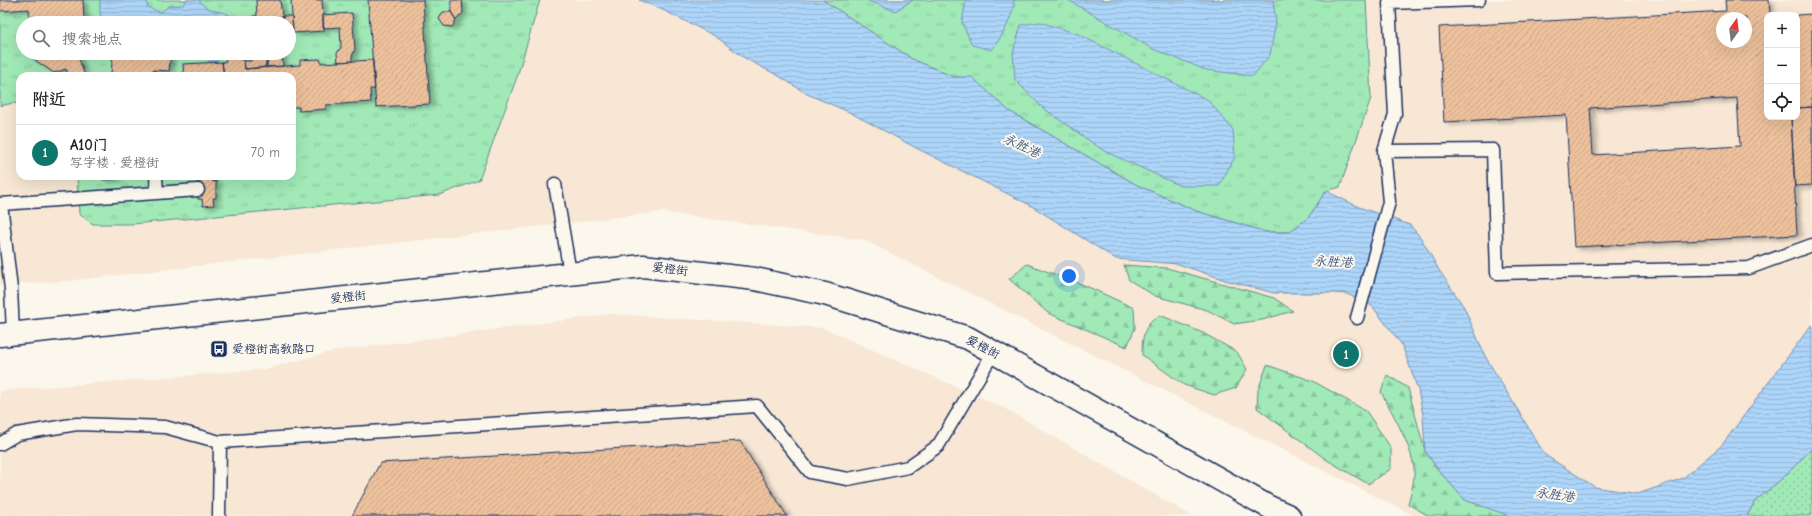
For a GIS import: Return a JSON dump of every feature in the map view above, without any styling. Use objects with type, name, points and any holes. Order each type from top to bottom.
[{"type":"street","name":"爱橙街","points":[[6,334],[643,266],[755,279],[840,298],[968,338],[1262,503],[1289,516]]},
{"type":"lane","points":[[1357,318],[1389,202],[1384,151],[1395,114],[1389,3],[1480,0]]},
{"type":"lane","points":[[1384,151],[1493,150],[1497,273],[1749,268],[1812,245]]},
{"type":"lane","points":[[156,180],[157,193]]},
{"type":"lane","points":[[555,184],[570,273]]},
{"type":"lane","points":[[6,334],[11,289],[1,204],[198,190]]},
{"type":"lane","points":[[0,444],[17,434],[77,424],[165,427],[220,442],[757,406],[810,472],[848,479],[908,467],[938,446],[993,353]]},
{"type":"lane","points":[[219,516],[220,442]]},
{"type":"shaded area","points":[[0,0],[1812,0],[1812,516],[1413,515],[864,240],[662,212],[67,281],[0,285]]},
{"type":"shaded area","points":[[612,314],[823,328],[1004,408],[1192,516],[0,516],[0,391],[266,369],[334,351]]},
{"type":"green space","points":[[0,0],[540,0],[517,77],[479,180],[439,195],[132,224],[93,224],[79,214],[77,180],[296,180],[296,72],[16,72],[16,103],[0,106]]},
{"type":"green space","points":[[823,0],[1366,0],[1371,98],[1340,187],[1326,191],[1308,218],[1289,232],[1266,232],[1196,211],[1137,185],[1009,111],[972,78],[954,77],[912,59]]},
{"type":"green space","points":[[1027,264],[1084,285],[1134,308],[1135,328],[1127,347],[1048,313],[1009,279]]},
{"type":"green space","points":[[1124,265],[1167,268],[1274,298],[1293,311],[1262,320],[1234,324],[1207,310],[1155,296],[1129,280]]},
{"type":"green space","points":[[1160,315],[1203,333],[1237,352],[1247,369],[1236,388],[1214,395],[1184,385],[1142,355],[1143,337],[1147,327]]},
{"type":"green space","points":[[1267,365],[1313,381],[1366,411],[1391,448],[1391,469],[1368,484],[1327,460],[1257,408],[1258,390]]},
{"type":"green space","points":[[1387,375],[1408,388],[1425,451],[1439,471],[1465,500],[1507,514],[1506,516],[1429,516],[1408,504],[1413,482],[1414,465],[1402,432],[1381,392]]},
{"type":"green space","points":[[1812,448],[1812,516],[1747,516],[1755,501],[1785,476]]},
{"type":"water","points":[[100,0],[147,0],[147,6],[153,10],[161,12],[169,6],[183,5],[186,0],[199,0],[205,7],[228,14],[229,16],[101,16]]},
{"type":"water","name":"永胜港","points":[[639,0],[823,0],[912,59],[954,77],[972,77],[1009,111],[1137,185],[1196,211],[1266,232],[1289,232],[1308,218],[1326,191],[1359,207],[1410,225],[1421,238],[1439,270],[1464,307],[1485,356],[1545,455],[1595,487],[1638,494],[1683,478],[1722,445],[1812,324],[1812,448],[1785,476],[1755,501],[1747,516],[1510,516],[1465,500],[1439,471],[1425,451],[1423,415],[1418,390],[1402,345],[1372,306],[1347,294],[1274,293],[1225,280],[1178,264],[1116,259],[1030,205],[918,149],[849,112],[807,94],[779,76],[746,59],[715,36]]},
{"type":"water","points":[[866,0],[913,0],[895,11]]},
{"type":"water","points":[[966,0],[1014,0],[1010,20],[992,50],[972,45],[962,22]]},
{"type":"water","points":[[1068,0],[1273,0],[1276,22],[1270,55],[1253,76],[1206,70],[1153,49]]},
{"type":"water","points":[[1040,22],[1078,34],[1208,100],[1233,130],[1235,157],[1219,186],[1181,186],[1104,151],[1043,108],[1015,80],[1013,53],[1021,25]]},
{"type":"building","points":[[0,0],[83,0],[84,16],[30,16],[29,9],[0,11]]},
{"type":"building","points":[[256,0],[280,0],[282,16],[257,16]]},
{"type":"building","points":[[291,0],[322,0],[324,31],[296,33],[296,16],[292,16]]},
{"type":"building","points":[[368,0],[423,0],[430,104],[376,107]]},
{"type":"building","points":[[451,0],[462,0],[463,13],[456,20],[451,12]]},
{"type":"building","points":[[1725,0],[1769,0],[1770,12],[1764,12],[1764,120],[1791,120],[1797,235],[1574,247],[1566,115],[1444,122],[1439,27],[1726,11]],"holes":[[[1737,98],[1740,146],[1593,155],[1590,108]]]},
{"type":"building","points":[[443,12],[451,12],[456,20],[452,27],[444,26],[439,19]]},
{"type":"building","points":[[352,13],[355,49],[352,56],[352,61],[338,62],[337,53],[341,47],[340,27],[323,28],[323,15]]},
{"type":"building","points":[[1812,14],[1812,107],[1800,108],[1800,48],[1800,15]]},
{"type":"building","points":[[320,59],[321,63],[373,60],[375,89],[370,89],[371,102],[326,105],[326,109],[299,111],[299,107],[296,107],[296,72],[223,72],[222,62],[244,60],[245,69],[300,65],[300,60]]},
{"type":"building","points":[[35,60],[79,60],[84,72],[67,72],[66,69],[53,72]]},
{"type":"building","points":[[112,60],[170,60],[169,71],[153,70],[153,72],[111,72]]},
{"type":"building","points":[[266,60],[265,67],[245,69],[244,61]]},
{"type":"building","points":[[268,60],[283,60],[283,66],[267,67]]},
{"type":"building","points":[[222,62],[223,72],[184,72],[183,64]]},
{"type":"building","points":[[1812,107],[1812,185],[1795,186],[1791,120],[1800,120],[1800,108]]},
{"type":"building","points":[[201,180],[216,181],[216,198],[213,198],[214,205],[203,206],[202,199],[198,199],[197,182],[201,182]]},
{"type":"building","points":[[740,441],[787,516],[352,516],[380,463]]},
{"type":"place","name":"爱橙街高教路口","points":[[219,349]]},
{"type":"place","name":"A10门","points":[[1346,354]]}]
